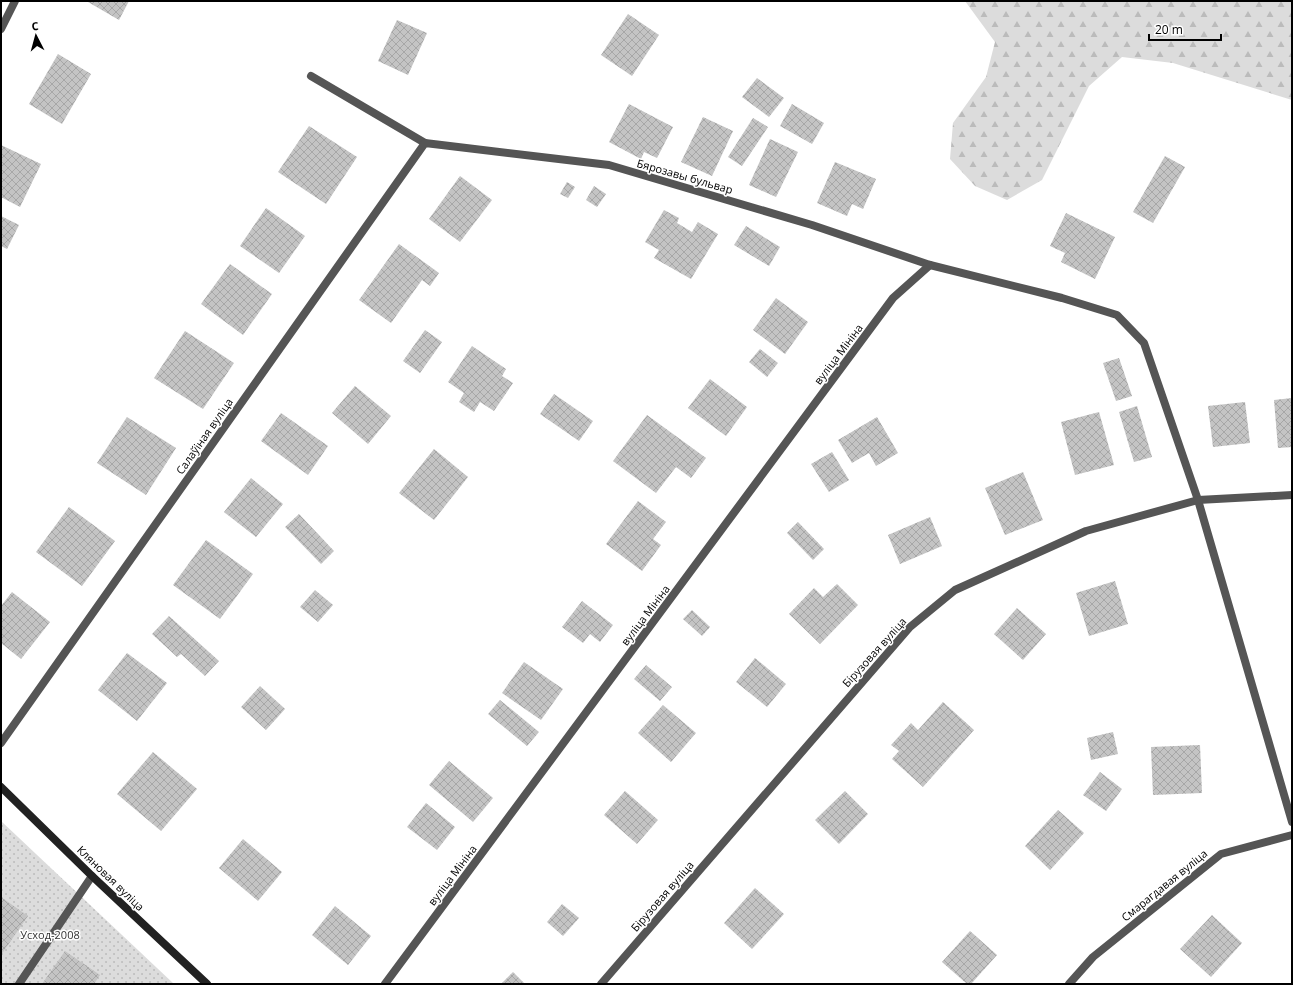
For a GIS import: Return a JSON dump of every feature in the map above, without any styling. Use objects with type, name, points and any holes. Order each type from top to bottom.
[{"type":"street","points":[[1,29],[15,1]]},
{"type":"street","points":[[311,76],[425,143]]},
{"type":"street","name":"Бярозавы бульвар","points":[[425,143],[610,165],[812,225],[930,265],[1062,298],[1117,315],[1144,343],[1198,500],[1292,822]]},
{"type":"street","name":"Салаўіная вуліца","points":[[1,743],[425,143]]},
{"type":"street","name":"вуліца Мініна","points":[[385,984],[893,298],[930,265]]},
{"type":"street","name":"Бірузовая вуліца","points":[[601,984],[910,626],[955,590],[1086,531],[1198,500],[1292,495]]},
{"type":"street","name":"Кляновая вуліца","points":[[1,787],[92,876],[207,984]]},
{"type":"street","name":"Смарагдавая вуліца","points":[[1068,984],[1093,957],[1221,854],[1292,835]]},
{"type":"street","points":[[19,984],[92,876]]},
{"type":"green space","points":[[965,1],[1292,1],[1292,100],[1173,63],[1122,57],[1089,86],[1042,180],[1007,200],[975,186],[950,159],[953,123],[986,77],[995,42]]},
{"type":"green space","name":"Усход-2008","points":[[1,821],[174,984],[1,984]]},
{"type":"building","points":[[88,1],[129,1],[119,20]]},
{"type":"building","points":[[628,14],[659,35],[632,76],[601,55]]},
{"type":"building","points":[[397,20],[427,33],[408,75],[378,61]]},
{"type":"building","points":[[58,54],[91,74],[62,124],[29,104]]},
{"type":"building","points":[[757,78],[784,98],[769,117],[742,97]]},
{"type":"building","points":[[629,104],[673,127],[657,158],[644,152],[641,159],[609,142]]},
{"type":"building","points":[[792,104],[824,123],[812,144],[780,126]]},
{"type":"building","points":[[703,117],[733,131],[712,176],[681,162]]},
{"type":"building","points":[[753,118],[768,127],[742,166],[728,157]]},
{"type":"building","points":[[309,126],[357,157],[326,204],[278,172]]},
{"type":"building","points":[[770,139],[798,152],[776,197],[749,185]]},
{"type":"building","points":[[1,145],[41,164],[20,207],[1,197]]},
{"type":"building","points":[[1165,156],[1185,167],[1153,223],[1133,212]]},
{"type":"building","points":[[835,162],[876,179],[863,209],[852,204],[847,216],[817,203]]},
{"type":"building","points":[[460,176],[492,200],[460,242],[429,219]]},
{"type":"building","points":[[567,182],[575,187],[568,198],[560,194]]},
{"type":"building","points":[[594,186],[606,194],[597,207],[586,200]]},
{"type":"building","points":[[266,208],[305,236],[279,273],[240,246]]},
{"type":"building","points":[[664,210],[679,218],[677,223],[692,232],[698,222],[718,234],[691,279],[654,258],[659,250],[645,242]]},
{"type":"building","points":[[1066,213],[1115,237],[1095,279],[1061,262],[1065,253],[1050,246]]},
{"type":"building","points":[[1,216],[19,225],[7,249],[1,246]]},
{"type":"building","points":[[746,226],[780,247],[769,266],[734,245]]},
{"type":"building","points":[[399,244],[439,273],[430,286],[422,280],[391,323],[359,300]]},
{"type":"building","points":[[230,264],[272,294],[243,335],[201,304]]},
{"type":"building","points":[[776,298],[808,322],[785,354],[753,330]]},
{"type":"building","points":[[425,330],[442,342],[420,373],[403,361]]},
{"type":"building","points":[[185,331],[234,363],[203,409],[154,378]]},
{"type":"building","points":[[472,346],[506,369],[502,376],[513,383],[494,411],[480,402],[474,412],[459,402],[464,393],[448,382]]},
{"type":"building","points":[[760,349],[778,363],[767,377],[749,362]]},
{"type":"building","points":[[1119,358],[1132,396],[1116,401],[1103,363]]},
{"type":"building","points":[[710,379],[747,407],[726,436],[688,408]]},
{"type":"building","points":[[355,386],[391,416],[368,444],[332,413]]},
{"type":"building","points":[[554,394],[593,421],[579,441],[540,414]]},
{"type":"building","points":[[1292,398],[1292,447],[1278,448],[1274,400]]},
{"type":"building","points":[[1245,402],[1250,443],[1213,447],[1208,406]]},
{"type":"building","points":[[1137,406],[1152,457],[1134,462],[1119,412]]},
{"type":"building","points":[[1099,412],[1114,465],[1075,475],[1061,422]]},
{"type":"building","points":[[281,413],[328,446],[308,475],[261,441]]},
{"type":"building","points":[[647,415],[706,458],[691,478],[676,467],[656,493],[613,461]]},
{"type":"building","points":[[127,417],[176,448],[146,495],[97,463]]},
{"type":"building","points":[[877,417],[898,453],[876,466],[869,453],[852,463],[838,440]]},
{"type":"building","points":[[434,449],[468,477],[434,520],[399,493]]},
{"type":"building","points":[[832,452],[849,480],[829,492],[811,464]]},
{"type":"building","points":[[1023,472],[1043,520],[1005,535],[985,488]]},
{"type":"building","points":[[251,478],[283,504],[256,537],[224,512]]},
{"type":"building","points":[[638,501],[666,522],[653,539],[661,545],[642,571],[606,544]]},
{"type":"building","points":[[69,507],[115,541],[82,586],[36,552]]},
{"type":"building","points":[[299,514],[334,551],[321,564],[285,527]]},
{"type":"building","points":[[930,517],[942,546],[900,564],[888,535]]},
{"type":"building","points":[[798,522],[824,549],[813,560],[787,533]]},
{"type":"building","points":[[206,540],[253,574],[220,619],[173,585]]},
{"type":"building","points":[[1115,581],[1128,624],[1089,636],[1076,593]]},
{"type":"building","points":[[837,584],[858,605],[820,644],[789,614],[814,588],[823,597]]},
{"type":"building","points":[[315,590],[333,605],[318,622],[300,607]]},
{"type":"building","points":[[12,592],[50,622],[21,659],[1,643],[1,606]]},
{"type":"building","points":[[582,601],[613,625],[600,642],[590,634],[583,643],[562,627]]},
{"type":"building","points":[[1017,608],[1046,634],[1023,660],[994,634]]},
{"type":"building","points":[[692,610],[710,627],[702,636],[683,619]]},
{"type":"building","points":[[169,616],[219,661],[205,676],[181,654],[177,657],[152,634]]},
{"type":"building","points":[[127,653],[167,683],[137,721],[98,690]]},
{"type":"building","points":[[755,658],[786,684],[767,707],[736,682]]},
{"type":"building","points":[[524,662],[563,689],[541,720],[502,693]]},
{"type":"building","points":[[646,665],[672,687],[660,701],[634,679]]},
{"type":"building","points":[[260,686],[285,709],[266,730],[241,707]]},
{"type":"building","points":[[500,700],[539,732],[527,746],[488,714]]},
{"type":"building","points":[[943,702],[974,730],[923,787],[892,759],[899,751],[891,745],[911,723],[918,730]]},
{"type":"building","points":[[663,705],[696,733],[671,762],[638,733]]},
{"type":"building","points":[[1113,732],[1118,754],[1091,760],[1087,738]]},
{"type":"building","points":[[1200,745],[1202,793],[1153,795],[1151,747]]},
{"type":"building","points":[[153,752],[197,789],[161,831],[117,794]]},
{"type":"building","points":[[449,761],[493,798],[473,822],[429,785]]},
{"type":"building","points":[[1100,772],[1122,789],[1106,811],[1083,795]]},
{"type":"building","points":[[625,791],[658,820],[637,844],[604,815]]},
{"type":"building","points":[[845,791],[868,814],[839,844],[815,820]]},
{"type":"building","points":[[426,803],[455,827],[437,850],[407,827]]},
{"type":"building","points":[[1058,810],[1084,833],[1050,870],[1025,846]]},
{"type":"building","points":[[243,839],[282,872],[258,901],[219,868]]},
{"type":"building","points":[[755,888],[784,914],[752,949],[724,923]]},
{"type":"building","points":[[1,897],[28,916],[1,955]]},
{"type":"building","points":[[562,904],[579,918],[563,936],[547,922]]},
{"type":"building","points":[[335,906],[371,936],[348,965],[312,935]]},
{"type":"building","points":[[1212,915],[1242,943],[1211,977],[1180,949]]},
{"type":"building","points":[[970,931],[997,955],[971,984],[967,984],[942,962]]},
{"type":"building","points":[[65,951],[100,975],[94,984],[42,984]]},
{"type":"building","points":[[513,972],[525,984],[501,984]]}]
